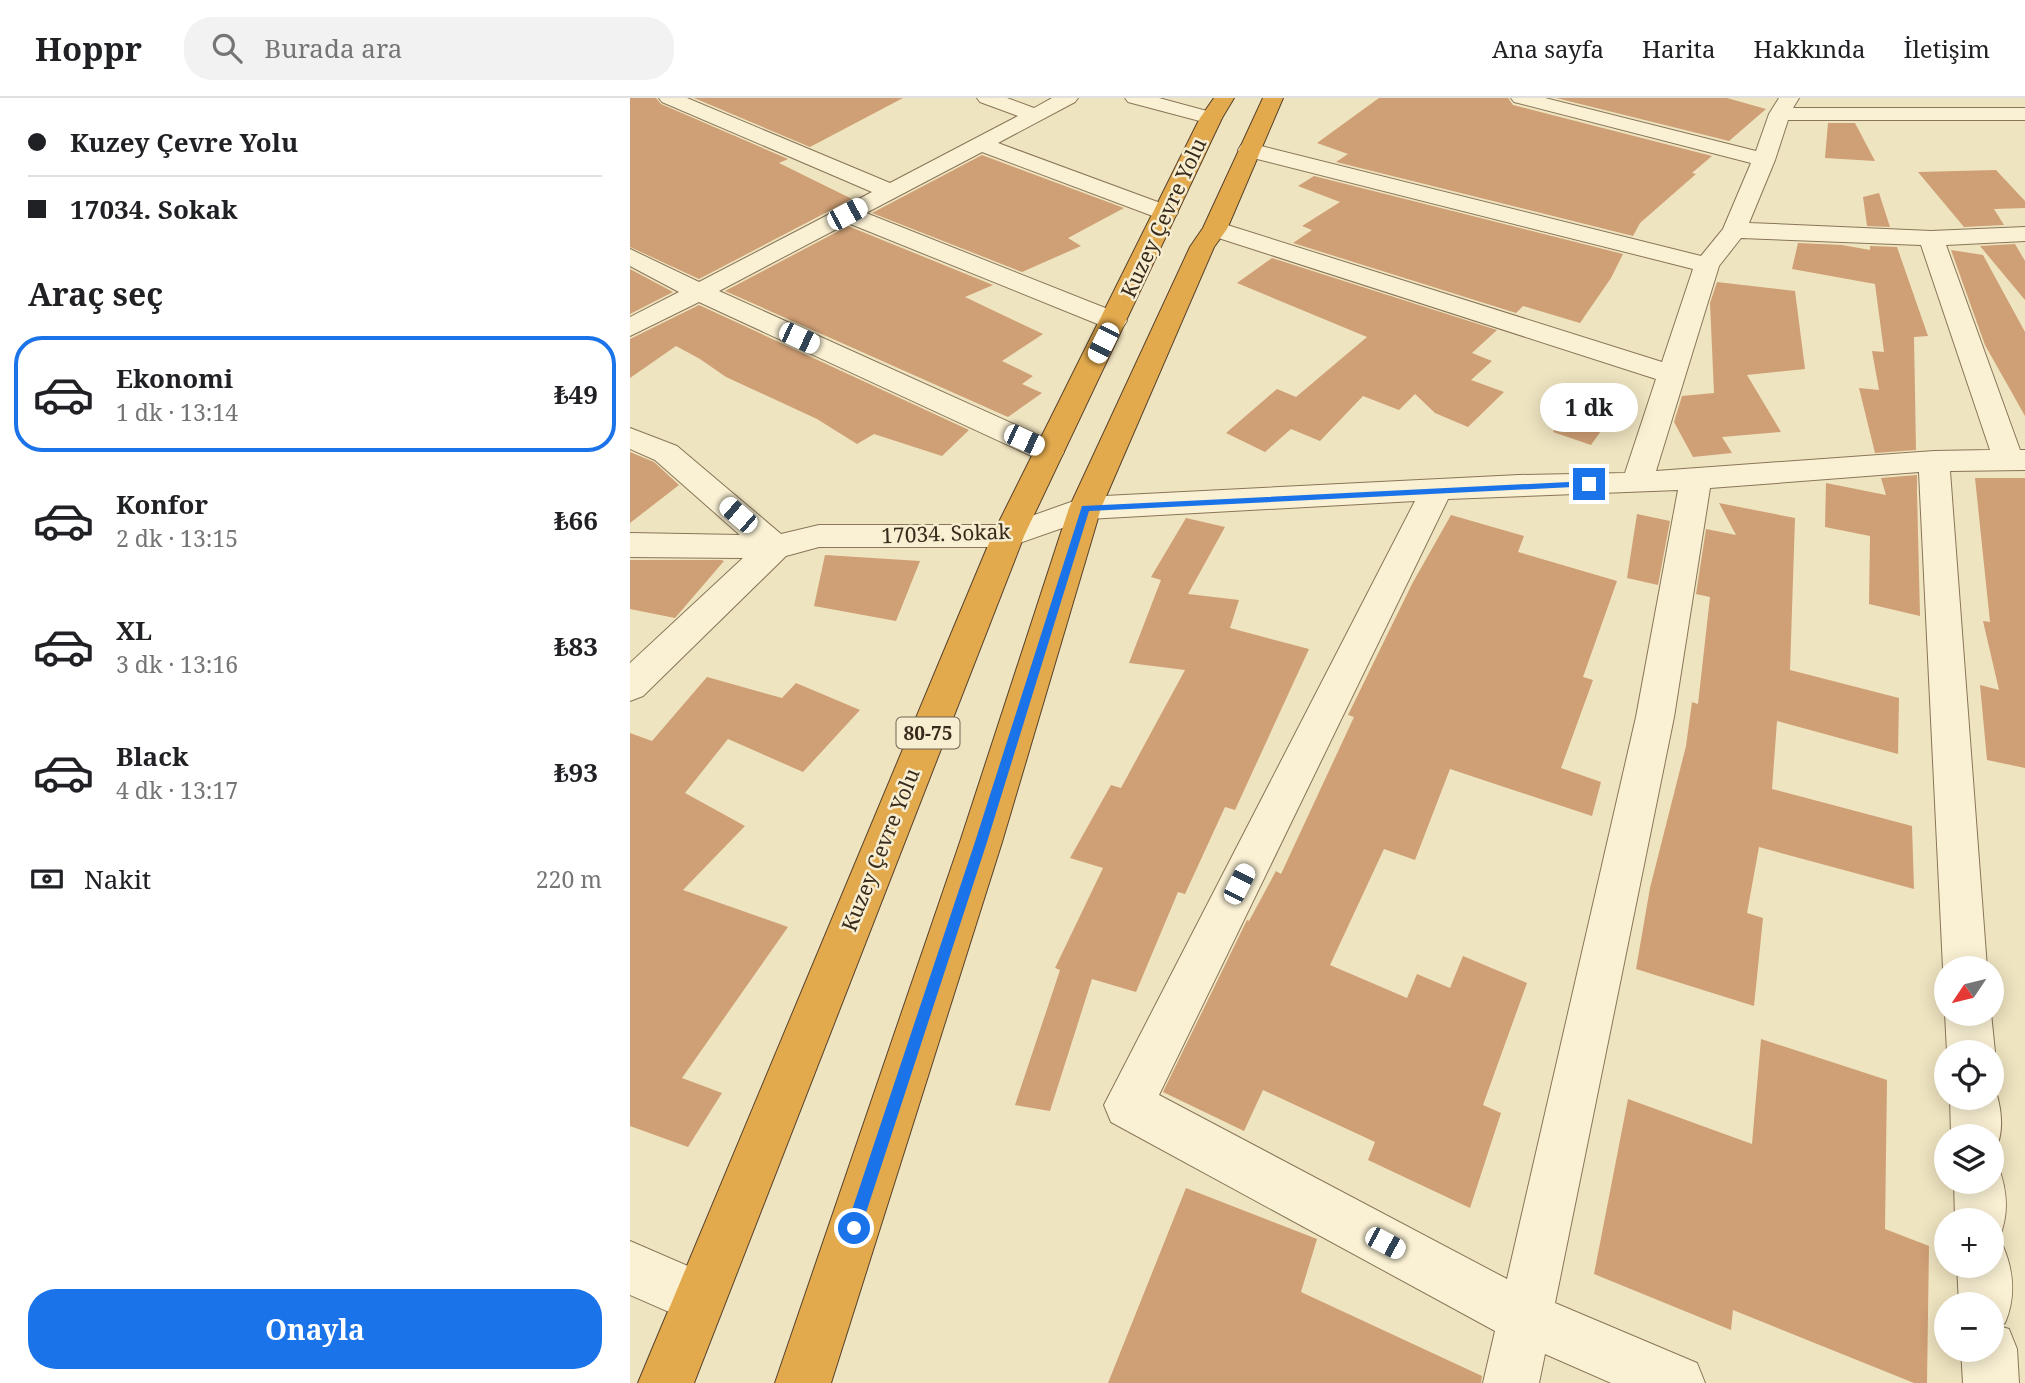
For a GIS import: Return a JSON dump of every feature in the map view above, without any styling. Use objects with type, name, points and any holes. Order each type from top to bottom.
[{"type":"highway","points":[[803,1383],[981,842],[1085,508],[1202,247],[1215,229],[1273,98]]},
{"type":"highway","name":"Kuzey Çevre Yolu","points":[[666,1383],[1008,536],[1217,108]]},
{"type":"street","points":[[669,98],[890,191]]},
{"type":"street","points":[[987,98],[1035,115]]},
{"type":"street","points":[[630,328],[1068,98]]},
{"type":"street","points":[[1135,98],[1217,108]]},
{"type":"street","points":[[1521,98],[1763,160]]},
{"type":"street","points":[[1637,483],[1707,265],[1734,230],[1784,106],[2025,114]]},
{"type":"street","points":[[980,144],[1166,213]]},
{"type":"street","points":[[1248,150],[1707,265]]},
{"type":"street","points":[[847,214],[1114,321]]},
{"type":"street","points":[[1215,229],[1671,374]]},
{"type":"street","points":[[1734,230],[1931,238],[2025,234]]},
{"type":"street","points":[[1931,238],[2017,461]]},
{"type":"street","points":[[630,256],[699,292],[1049,452]]},
{"type":"street","points":[[630,438],[666,453],[775,547],[630,687]]},
{"type":"street","points":[[1934,461],[1964,956]]},
{"type":"street","name":"17034. Sokak","points":[[630,545],[775,547],[819,536],[1008,536],[1085,508],[1437,489],[1637,483],[1934,461],[2017,461]]},
{"type":"street","points":[[1511,1383],[1656,717],[1696,478]]},
{"type":"street","points":[[1437,489],[1128,1105],[1525,1318],[1677,1383]]},
{"type":"street","points":[[630,1268],[699,1298]]},
{"type":"street","points":[[1990,1362],[1992,1383]]},
{"type":"building","points":[[630,98],[656,98],[661,104],[788,159],[779,163],[852,199],[699,279],[630,247]]},
{"type":"building","points":[[694,98],[903,98],[810,147]]},
{"type":"building","points":[[1379,98],[1508,98],[1513,105],[1712,156],[1692,173],[1696,174],[1640,223],[1633,236],[1336,162],[1348,154],[1317,143]]},
{"type":"building","points":[[1556,98],[1727,98],[1766,109],[1729,141]]},
{"type":"building","points":[[1828,123],[1855,123],[1875,161],[1825,158]]},
{"type":"building","points":[[982,155],[1124,208],[1068,238],[1081,246],[1022,272],[872,213]]},
{"type":"building","points":[[1996,170],[2025,201],[2025,208],[1994,209],[2004,225],[1964,227],[1918,172]]},
{"type":"building","points":[[1314,176],[1623,254],[1611,278],[1580,323],[1523,306],[1516,313],[1293,243],[1312,230],[1302,226],[1340,202],[1298,186]]},
{"type":"building","points":[[1879,193],[1890,227],[1867,226],[1863,197]]},
{"type":"building","points":[[848,226],[993,285],[965,297],[1043,334],[1002,361],[1033,376],[1022,384],[1042,393],[1008,417],[725,291]]},
{"type":"building","points":[[1798,243],[1842,245],[1870,250],[1870,246],[1897,247],[1928,336],[1914,337],[1916,450],[1875,453],[1859,388],[1879,390],[1872,351],[1884,352],[1875,284],[1792,269]]},
{"type":"building","points":[[2015,244],[2025,261],[2025,300],[1980,246]]},
{"type":"building","points":[[1951,250],[1983,255],[2025,332],[2025,416],[1985,345]]},
{"type":"building","points":[[1272,258],[1497,330],[1472,353],[1492,361],[1471,380],[1504,392],[1468,427],[1435,413],[1415,394],[1399,410],[1363,396],[1320,441],[1291,429],[1265,452],[1226,433],[1277,389],[1296,397],[1367,337],[1237,283]]},
{"type":"building","points":[[630,269],[673,292],[630,314]]},
{"type":"building","points":[[1717,282],[1795,291],[1805,369],[1747,375],[1781,432],[1722,437],[1732,453],[1693,457],[1674,422],[1682,396],[1714,393],[1710,303]]},
{"type":"building","points":[[699,305],[969,430],[942,456],[874,434],[857,444],[817,419],[726,377],[676,346],[630,378],[630,339]]},
{"type":"building","points":[[1623,400],[1591,445],[1553,432],[1575,403]]},
{"type":"building","points":[[630,452],[654,462],[679,485],[630,523]]},
{"type":"building","points":[[1917,475],[1920,616],[1869,604],[1870,536],[1825,527],[1826,483],[1886,495],[1881,478]]},
{"type":"building","points":[[1975,478],[2025,478],[2025,768],[1987,760],[1980,685],[1999,690],[1983,621],[1990,622]]},
{"type":"building","points":[[1719,503],[1795,518],[1790,670],[1899,698],[1898,754],[1777,721],[1772,789],[1912,826],[1914,889],[1759,847],[1747,913],[1763,918],[1754,1006],[1636,969],[1650,888],[1686,746],[1692,702],[1698,704],[1710,597],[1696,594],[1706,529],[1736,535]]},
{"type":"building","points":[[1637,514],[1670,521],[1658,585],[1627,578]]},
{"type":"building","points":[[1451,515],[1524,536],[1518,552],[1617,581],[1583,677],[1593,680],[1561,768],[1601,782],[1592,816],[1450,769],[1415,860],[1384,849],[1330,965],[1407,998],[1417,974],[1450,988],[1463,956],[1527,983],[1483,1105],[1501,1113],[1470,1208],[1368,1160],[1375,1142],[1263,1090],[1244,1131],[1163,1092],[1247,920],[1249,921],[1276,871],[1281,874],[1354,717],[1348,715],[1412,584]]},
{"type":"building","points":[[1186,518],[1225,527],[1188,594],[1239,600],[1230,628],[1309,649],[1235,810],[1225,807],[1185,894],[1178,892],[1136,992],[1092,979],[1050,1111],[1015,1105],[1060,970],[1055,968],[1103,868],[1070,858],[1111,785],[1121,788],[1185,670],[1129,663],[1161,580],[1151,577]]},
{"type":"building","points":[[825,555],[920,561],[896,621],[814,606]]},
{"type":"building","points":[[630,560],[724,561],[675,618],[630,609]]},
{"type":"building","points":[[707,677],[782,698],[796,683],[860,710],[803,772],[728,739],[685,793],[745,826],[683,890],[788,927],[682,1078],[722,1093],[688,1147],[630,1126],[630,733],[652,741]]},
{"type":"building","points":[[1761,1039],[1887,1080],[1885,1229],[1929,1246],[1927,1383],[1914,1383],[1733,1310],[1731,1330],[1594,1274],[1628,1099],[1752,1144]]},
{"type":"building","points":[[1186,1188],[1317,1239],[1301,1292],[1482,1376],[1481,1383],[1108,1383]]},
{"type":"route","points":[[854,1228],[981,842],[1085,508],[1492,486],[1589,484]]}]
